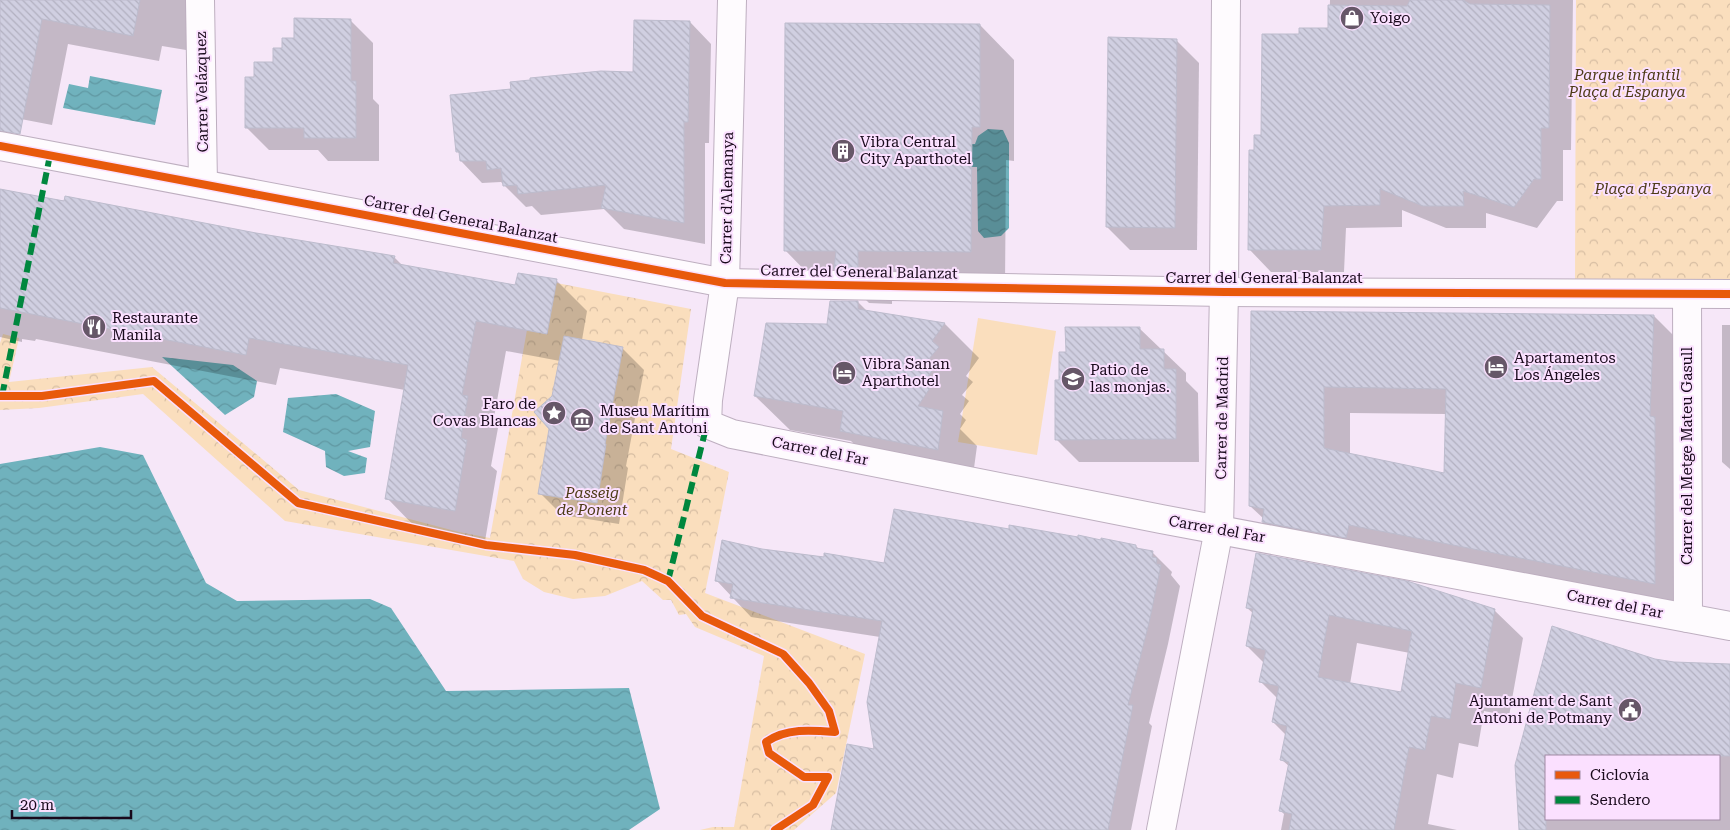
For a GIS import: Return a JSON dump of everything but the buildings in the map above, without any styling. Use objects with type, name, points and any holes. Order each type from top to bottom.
[{"type":"street","name":"Carrer Velázquez","points":[[200,0],[203,184]]},
{"type":"street","name":"Carrer d'Alemanya","points":[[707,424],[708,400],[725,283],[732,0]]},
{"type":"street","name":"Carrer de Madrid","points":[[1161,830],[1219,529],[1224,292],[1226,0]]},
{"type":"street","name":"Carrer del General Balanzat","points":[[0,146],[725,283],[1224,292],[1730,294]]},
{"type":"street","name":"Carrer del Metge Mateu Gasull","points":[[1687,294],[1688,618]]},
{"type":"street","name":"Carrer del Far","points":[[707,424],[732,434],[1730,626]]},
{"type":"green space","name":"Plaça d'Espanya","points":[[1576,0],[1730,0],[1730,284],[1575,283]]},
{"type":"green space","name":"Passeig de Ponent","points":[[536,279],[691,309],[671,449],[729,472],[705,593],[865,654],[836,793],[794,830],[700,830],[713,827],[734,827],[764,656],[695,627],[686,614],[679,615],[671,600],[663,600],[642,581],[605,596],[573,599],[544,592],[523,579],[514,561],[285,521],[143,394],[39,408],[0,410],[0,343],[3,334],[19,338],[9,382],[152,367],[299,490],[459,532],[490,538]]},
{"type":"green space","points":[[978,318],[1056,331],[1037,455],[958,442]]},
{"type":"water","points":[[90,76],[162,90],[155,125],[63,108],[69,84],[88,88]]},
{"type":"water","points":[[988,129],[1003,130],[1009,143],[1009,228],[1001,236],[984,238],[978,231],[977,167],[938,167],[939,144],[975,144],[978,136]]},
{"type":"water","points":[[162,357],[233,365],[257,381],[254,397],[225,415]]},
{"type":"water","points":[[336,394],[375,411],[370,447],[348,451],[367,458],[365,473],[344,476],[326,467],[325,451],[283,432],[288,398]]},
{"type":"water","points":[[100,447],[143,455],[206,583],[237,601],[370,599],[391,608],[446,691],[629,688],[660,809],[629,830],[0,830],[0,464]]},
{"type":"marked path","points":[[2,396],[50,155]]},
{"type":"marked path","points":[[668,581],[707,424]]},
{"type":"cycle path","points":[[0,146],[725,283],[1224,292],[1730,294]]},
{"type":"cycle path","points":[[0,396],[42,396],[154,381],[298,503],[486,545],[575,555],[644,570],[668,581],[702,616],[783,654],[809,683],[829,711],[835,732],[790,732],[774,737],[766,742],[769,753],[804,777],[828,777],[813,805],[775,830]]},
{"type":"place","name":"Yoigo","points":[[1352,18]]},
{"type":"place","name":"Vibra Central City Aparthotel","points":[[843,151]]},
{"type":"place","name":"Restaurante Manila","points":[[94,327]]},
{"type":"place","name":"Apartamentos Los Ángeles","points":[[1496,367]]},
{"type":"place","name":"Vibra Sanan Aparthotel","points":[[844,373]]},
{"type":"place","name":"Patio de las monjas.","points":[[1073,379]]},
{"type":"place","name":"Faro de Covas Blancas","points":[[554,413]]},
{"type":"place","name":"Museu Marítim de Sant Antoni","points":[[582,420]]},
{"type":"place","name":"Ajuntament de Sant Antoni de Potmany","points":[[1630,710]]},
{"type":"park label","name":"Parque infantil Plaça d'Espanya","points":[[1627,84]]}]
